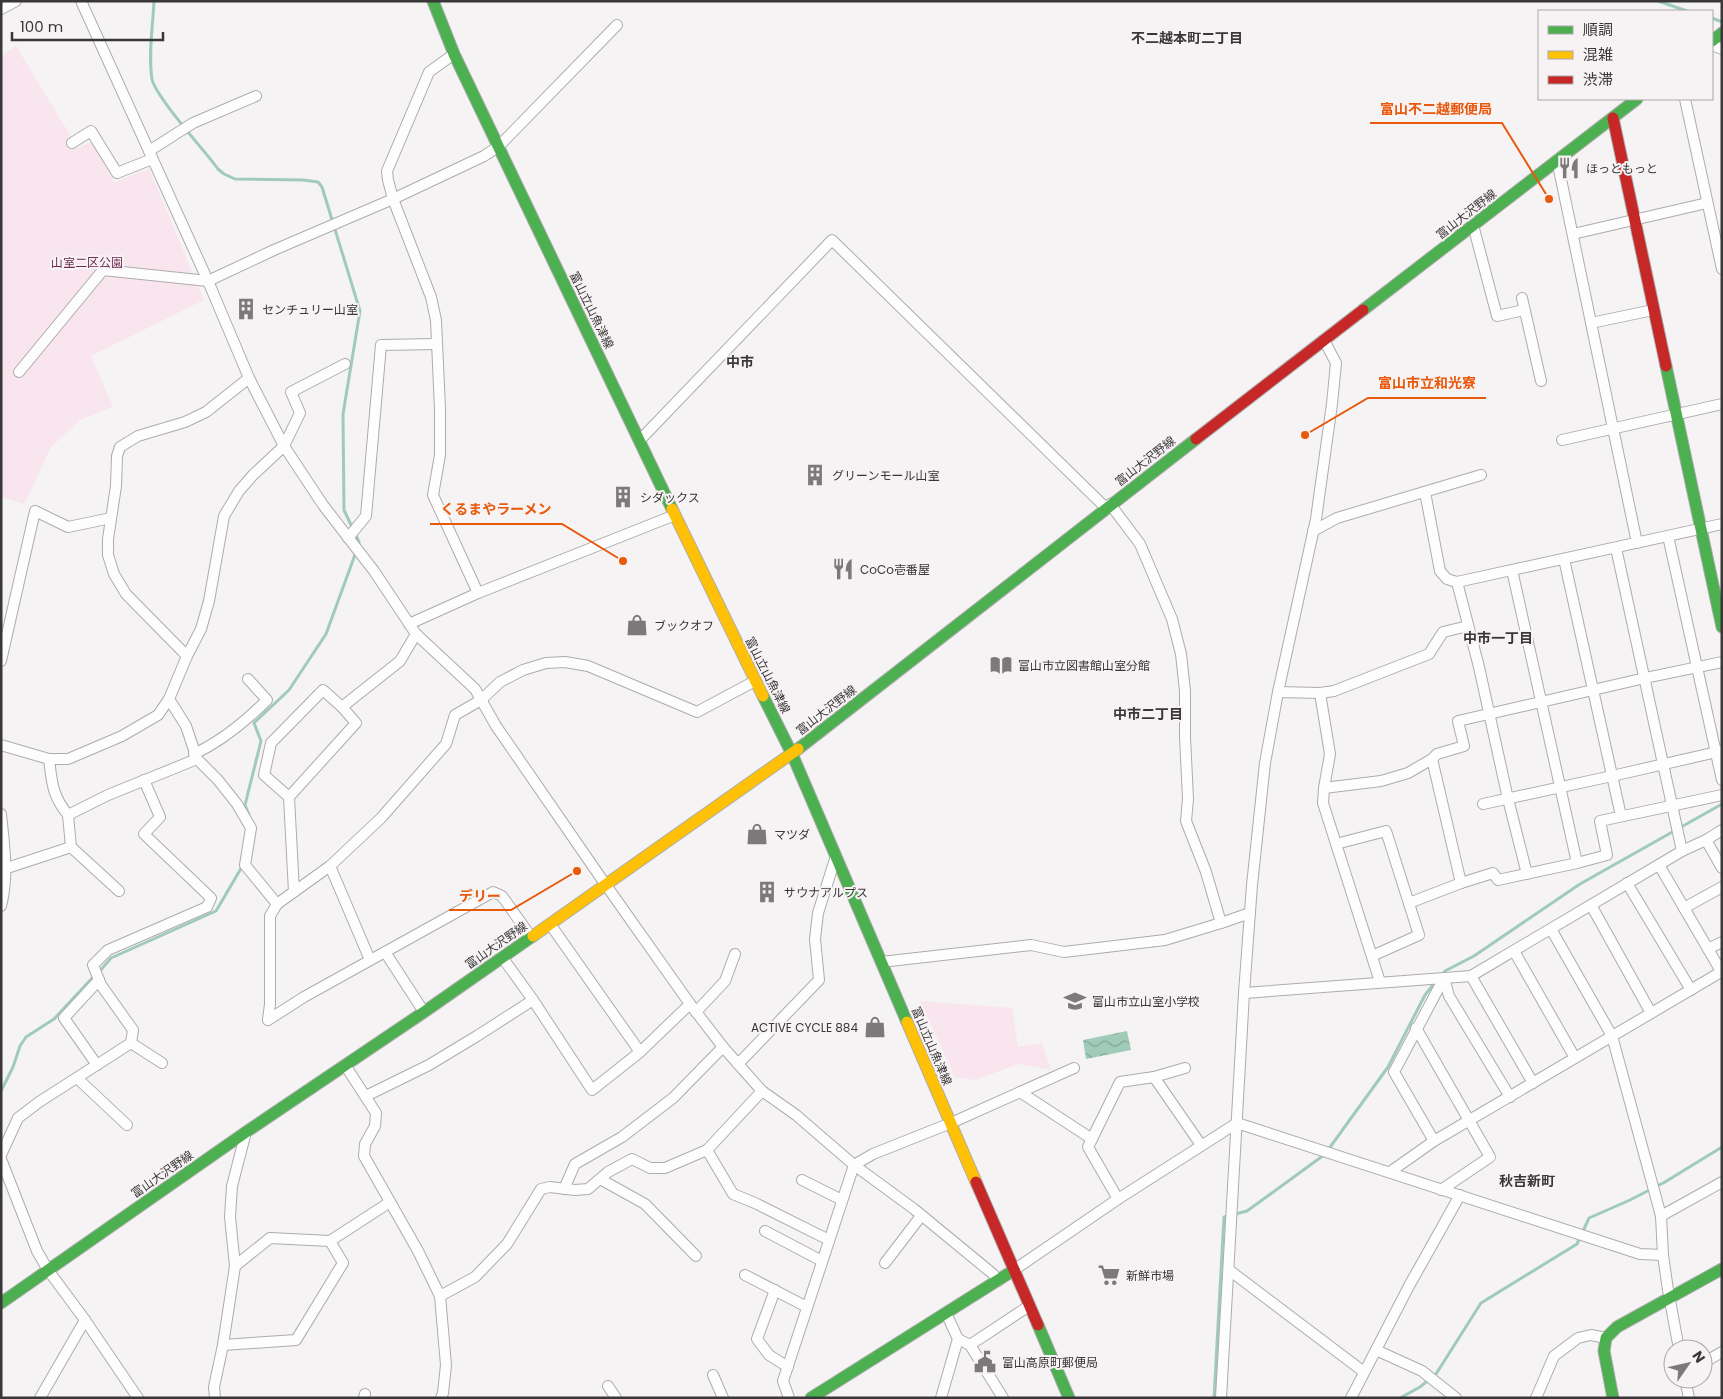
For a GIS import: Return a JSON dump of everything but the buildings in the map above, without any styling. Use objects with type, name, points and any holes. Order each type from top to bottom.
[{"type":"main road","name":"富山立山魚津線","points":[[433,1],[454,54],[565,287],[792,754],[1069,1398]]},
{"type":"main road","name":"富山大沢野線","points":[[1,1303],[246,1132],[424,1012],[792,754],[1108,506],[1636,100]]},
{"type":"main road","points":[[1613,118],[1722,627]]},
{"type":"main road","points":[[1613,1398],[1604,1351],[1606,1338],[1617,1327],[1722,1268]]},
{"type":"main road","points":[[810,1398],[1014,1270]]},
{"type":"street","points":[[1,9],[16,1]]},
{"type":"street","points":[[81,1],[208,281],[249,378],[284,446],[323,506],[374,572],[416,634],[476,689],[480,700],[606,885],[723,1048],[762,1091],[796,1115],[854,1164],[992,1274],[998,1281]]},
{"type":"street","points":[[20,372],[103,270],[208,281],[274,250],[393,199],[484,156],[499,146],[617,25]]},
{"type":"street","points":[[454,54],[429,72],[391,162],[388,180],[393,199],[432,297],[436,320],[440,455],[433,495],[478,593]]},
{"type":"street","points":[[72,143],[91,131],[117,173],[151,155],[193,123],[256,96]]},
{"type":"street","points":[[1685,100],[1722,269]]},
{"type":"street","points":[[1557,160],[1638,543]]},
{"type":"street","points":[[1573,234],[1708,203]]},
{"type":"street","points":[[1473,226],[1497,316],[1524,310]]},
{"type":"street","points":[[640,440],[832,240],[1108,506],[1140,544],[1172,619],[1180,654],[1185,691],[1188,799],[1186,821],[1206,872],[1222,923]]},
{"type":"street","points":[[1522,298],[1541,381]]},
{"type":"street","points":[[1591,323],[1653,310]]},
{"type":"street","points":[[1221,1398],[1250,913],[1265,763],[1278,692],[1313,531],[1332,404],[1336,363],[1324,340]]},
{"type":"street","points":[[348,538],[366,516],[381,345],[437,344]]},
{"type":"street","points":[[1,745],[49,759],[68,759],[122,736],[158,715],[169,699],[187,656],[201,629],[209,601],[224,516],[239,490],[284,446],[300,413],[291,392],[345,364]]},
{"type":"street","points":[[187,656],[126,594],[114,574],[108,555],[108,539],[116,486],[117,456],[120,447],[138,436],[185,422],[206,412],[249,378]]},
{"type":"street","points":[[1562,440],[1722,404]]},
{"type":"street","points":[[1313,531],[1336,518],[1481,474]]},
{"type":"street","points":[[1425,492],[1440,571],[1447,578],[1458,582],[1722,524]]},
{"type":"street","points":[[1,661],[35,510],[68,527],[111,518]]},
{"type":"street","points":[[409,624],[478,593],[675,515]]},
{"type":"street","points":[[1668,536],[1696,667],[1718,752],[1722,780]]},
{"type":"street","points":[[1616,548],[1682,851]]},
{"type":"street","points":[[1564,559],[1621,816]]},
{"type":"street","points":[[1512,570],[1577,864]]},
{"type":"street","points":[[1458,582],[1527,874]]},
{"type":"street","points":[[1278,692],[1320,693],[1334,691],[1429,654],[1443,632],[1468,626]]},
{"type":"street","points":[[342,707],[400,661],[416,634]]},
{"type":"street","points":[[531,937],[502,896],[493,892],[304,997],[268,1020],[270,1004],[270,916],[277,904],[330,866],[381,818],[446,744],[455,715],[480,700],[500,682],[523,670],[546,663],[566,662],[588,666],[697,712],[755,681]]},
{"type":"street","points":[[1324,788],[1382,781],[1408,773],[1437,754],[1464,746],[1458,721],[1722,662]]},
{"type":"street","points":[[68,815],[196,756],[214,745],[248,719],[267,700],[248,679]]},
{"type":"street","points":[[289,797],[264,775],[271,743],[323,690],[356,723],[289,797],[294,892]]},
{"type":"street","points":[[1320,693],[1330,754],[1323,803],[1380,982]]},
{"type":"street","points":[[169,699],[186,726],[196,756],[237,804],[251,828],[245,865],[277,904]]},
{"type":"street","points":[[1483,804],[1718,752]]},
{"type":"street","points":[[49,759],[53,790],[60,805],[68,815],[71,847],[119,891]]},
{"type":"street","points":[[1432,759],[1461,882]]},
{"type":"street","points":[[138,1398],[85,1320],[48,1270],[37,1251],[1,1157],[18,1118],[131,1043],[133,1030],[99,980],[93,965],[108,950],[207,907],[211,898],[144,834],[160,818],[144,780]]},
{"type":"street","points":[[1409,903],[1461,882],[1493,873],[1498,880],[1577,864],[1607,855],[1600,822],[1722,795]]},
{"type":"street","points":[[1,814],[4,894],[1,906]]},
{"type":"street","points":[[1244,993],[1471,976],[1682,851],[1722,830]]},
{"type":"street","points":[[1336,844],[1386,832],[1409,903],[1419,935],[1372,956]]},
{"type":"street","points":[[1706,840],[1722,868]]},
{"type":"street","points":[[3,869],[71,847]]},
{"type":"street","points":[[738,1064],[819,980],[815,939],[818,913],[836,855]]},
{"type":"street","points":[[1390,1172],[1434,1141],[1722,972],[1659,865]]},
{"type":"street","points":[[330,866],[370,960]]},
{"type":"street","points":[[1627,883],[1691,990]]},
{"type":"street","points":[[1684,908],[1722,887]]},
{"type":"street","points":[[1591,905],[1651,1013]]},
{"type":"street","points":[[881,962],[1031,945],[1064,952],[1165,940],[1250,913]]},
{"type":"street","points":[[550,924],[640,1052]]},
{"type":"street","points":[[1551,929],[1612,1036],[1661,1216],[1663,1255],[1677,1339]]},
{"type":"street","points":[[1708,950],[1722,942]]},
{"type":"street","points":[[1514,951],[1575,1058]]},
{"type":"street","points":[[385,952],[424,1012]]},
{"type":"street","points":[[502,957],[533,1000],[592,1090],[725,982],[735,954]]},
{"type":"street","points":[[1471,976],[1533,1083]]},
{"type":"street","points":[[1434,1141],[1394,1072],[1444,978]]},
{"type":"street","points":[[1444,978],[1450,996],[1510,1097]]},
{"type":"street","points":[[97,1065],[64,1018],[99,980]]},
{"type":"street","points":[[366,1096],[428,1065],[533,1000]]},
{"type":"street","points":[[1416,1028],[1490,1157],[1442,1190]]},
{"type":"street","points":[[131,1043],[162,1063]]},
{"type":"street","points":[[564,1189],[575,1164],[622,1137],[673,1098],[723,1048]]},
{"type":"street","points":[[345,1065],[376,1113],[375,1126],[366,1144],[364,1156],[418,1250],[440,1296],[446,1365],[444,1393],[441,1398]]},
{"type":"street","points":[[788,1398],[783,1381],[854,1164],[873,1154],[951,1123],[1074,1068]]},
{"type":"street","points":[[1118,1199],[1088,1147],[1120,1082],[1154,1078],[1185,1068]]},
{"type":"street","points":[[76,1078],[128,1125]]},
{"type":"street","points":[[1154,1078],[1201,1145]]},
{"type":"street","points":[[440,1296],[475,1277],[507,1244],[541,1190],[550,1187],[588,1189],[608,1172],[632,1158],[650,1168],[664,1168],[707,1150],[762,1091]]},
{"type":"street","points":[[1020,1092],[1092,1139]]},
{"type":"street","points":[[1014,1270],[1118,1199],[1237,1123],[1640,1254],[1663,1255]]},
{"type":"street","points":[[215,1398],[214,1387],[223,1345],[235,1266],[230,1217],[232,1186],[246,1132]]},
{"type":"street","points":[[707,1150],[733,1194],[829,1240]]},
{"type":"street","points":[[600,1179],[645,1204],[696,1256]]},
{"type":"street","points":[[802,1180],[842,1200]]},
{"type":"street","points":[[1661,1216],[1722,1182]]},
{"type":"street","points":[[1351,1398],[1409,1286],[1460,1195]]},
{"type":"street","points":[[235,1266],[270,1238],[330,1241],[390,1202]]},
{"type":"street","points":[[885,1263],[921,1216]]},
{"type":"street","points":[[765,1231],[822,1261]]},
{"type":"street","points":[[223,1345],[296,1340],[343,1263],[330,1241]]},
{"type":"street","points":[[1229,1270],[1364,1372]]},
{"type":"street","points":[[745,1275],[807,1307]]},
{"type":"street","points":[[775,1290],[757,1339],[769,1355],[788,1367]]},
{"type":"street","points":[[970,1346],[1030,1306]]},
{"type":"street","points":[[946,1314],[958,1339],[970,1346],[1003,1398]]},
{"type":"street","points":[[40,1398],[85,1320]]},
{"type":"street","points":[[1536,1398],[1554,1356],[1578,1338],[1591,1334],[1606,1338]]},
{"type":"street","points":[[941,1398],[958,1339]]},
{"type":"street","points":[[1376,1350],[1422,1371],[1456,1398]]},
{"type":"street","points":[[713,1375],[723,1398]]},
{"type":"street","points":[[608,1386],[616,1398]]},
{"type":"green space","name":"山室二区公園","points":[[16,46],[78,148],[89,143],[94,144],[114,182],[149,169],[204,300],[91,356],[113,407],[80,420],[51,447],[24,504],[1,497],[1,56]]},
{"type":"green space","points":[[920,1001],[1012,1008],[1018,1047],[1042,1043],[1051,1070],[1019,1064],[975,1080],[955,1077]]},
{"type":"water","points":[[1127,1031],[1131,1050],[1086,1059],[1083,1040]]},
{"type":"waterway","points":[[154,1],[151,70],[155,87],[218,169],[235,179],[303,180],[318,182],[322,187],[360,311],[343,414],[344,510],[359,542],[358,546]]},
{"type":"waterway","points":[[1658,1],[1684,10]]},
{"type":"waterway","points":[[1713,18],[1722,22]]},
{"type":"waterway","points":[[249,815],[245,805],[261,741],[254,723],[289,690],[326,634],[356,552]]},
{"type":"waterway","points":[[1442,975],[1445,971],[1474,956],[1580,884],[1722,804]]},
{"type":"waterway","points":[[99,972],[111,958],[216,911],[243,865]]},
{"type":"waterway","points":[[1,1091],[13,1067],[20,1046],[26,1037],[54,1019],[94,976]]},
{"type":"waterway","points":[[1328,1150],[1388,1067],[1425,995],[1436,981]]},
{"type":"waterway","points":[[1400,1398],[1420,1387],[1436,1374],[1481,1303],[1577,1244],[1589,1218],[1665,1182],[1722,1147]]},
{"type":"waterway","points":[[1214,1398],[1224,1217],[1247,1211],[1324,1155]]},
{"type":"traffic: fast","points":[[433,1],[454,54],[672,509]]},
{"type":"traffic: fast","points":[[1713,40],[1722,33]]},
{"type":"traffic: fast","points":[[1363,310],[1636,100]]},
{"type":"traffic: fast","points":[[1666,366],[1722,627]]},
{"type":"traffic: fast","points":[[798,749],[1196,439]]},
{"type":"traffic: fast","points":[[763,696],[792,754],[907,1022]]},
{"type":"traffic: fast","points":[[1,1303],[246,1132],[533,936]]},
{"type":"traffic: fast","points":[[1613,1398],[1604,1351],[1606,1338],[1617,1327],[1722,1269]]},
{"type":"traffic: fast","points":[[811,1398],[1014,1270]]},
{"type":"traffic: fast","points":[[1038,1325],[1069,1398]]},
{"type":"traffic: slow","points":[[672,509],[763,696]]},
{"type":"traffic: slow","points":[[533,936],[798,749]]},
{"type":"traffic: slow","points":[[907,1022],[976,1182]]},
{"type":"traffic: jam","points":[[1613,118],[1666,366]]},
{"type":"traffic: jam","points":[[1196,439],[1363,310]]},
{"type":"traffic: jam","points":[[976,1182],[1038,1325]]},
{"type":"place","name":"ほっともっと","points":[[1569,168]]},
{"type":"place","name":"富山不二越郵便局","points":[[1549,199]]},
{"type":"place","name":"センチュリー山室","points":[[246,309]]},
{"type":"place","name":"富山市立和光寮","points":[[1305,435]]},
{"type":"place","name":"グリーンモール山室","points":[[815,475]]},
{"type":"place","name":"シダックス","points":[[623,497]]},
{"type":"place","name":"くるまやラーメン","points":[[623,561]]},
{"type":"place","name":"CoCo壱番屋","points":[[843,569]]},
{"type":"place","name":"ブックオフ","points":[[637,625]]},
{"type":"place","name":"富山市立図書館山室分館","points":[[1001,665]]},
{"type":"place","name":"マツダ","points":[[757,834]]},
{"type":"place","name":"デリー","points":[[577,871]]},
{"type":"place","name":"サウナアルプス","points":[[767,892]]},
{"type":"place","name":"富山市立山室小学校","points":[[1075,1001]]},
{"type":"place","name":"ACTIVE CYCLE 884","points":[[875,1027]]},
{"type":"place","name":"新鮮市場","points":[[1109,1275]]},
{"type":"place","name":"富山高原町郵便局","points":[[985,1362]]},
{"type":"district","name":"不二越本町二丁目","points":[[1187,38]]},
{"type":"district","name":"中市","points":[[740,362]]},
{"type":"district","name":"中市一丁目","points":[[1498,638]]},
{"type":"district","name":"中市二丁目","points":[[1148,714]]},
{"type":"district","name":"秋吉新町","points":[[1527,1181]]}]
